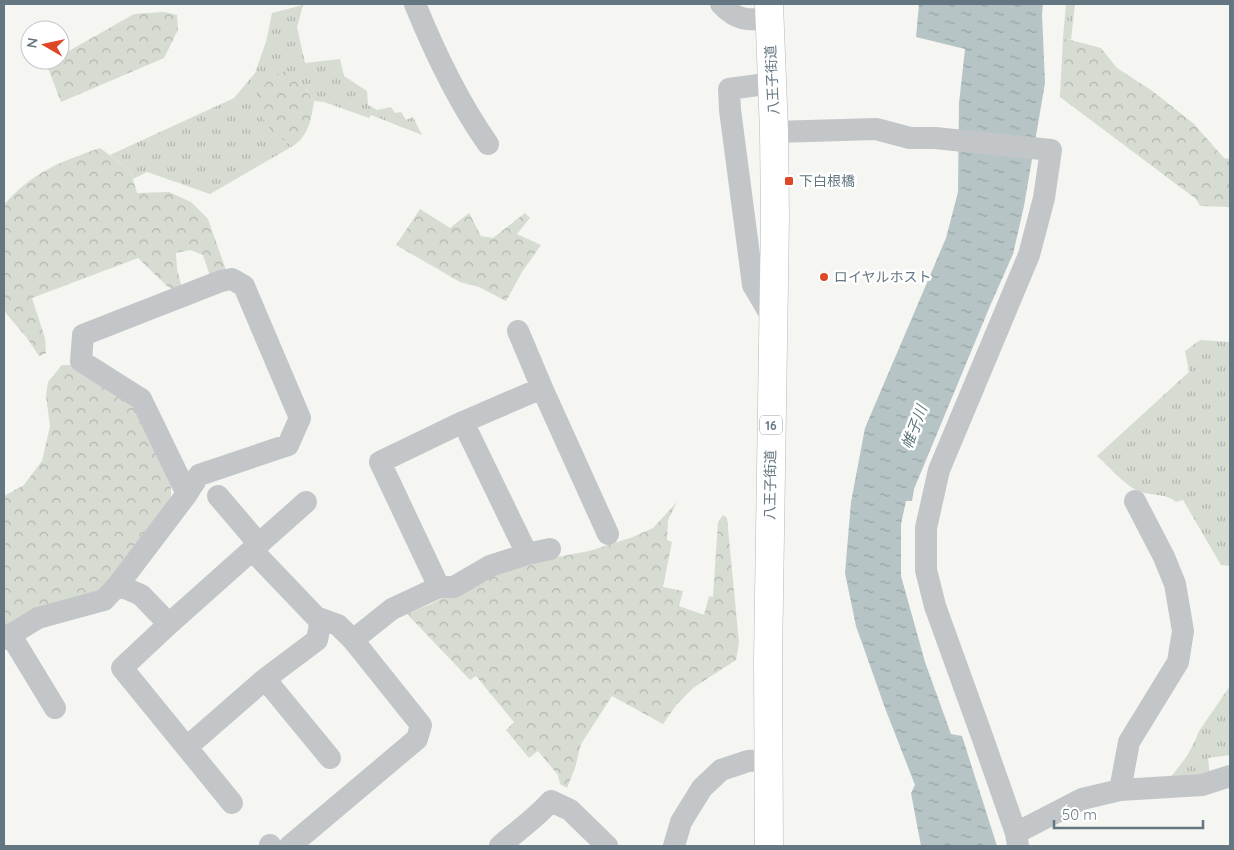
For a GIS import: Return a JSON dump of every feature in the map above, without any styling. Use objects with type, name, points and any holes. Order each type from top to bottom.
[{"type":"highway","name":"八王子街道","points":[[769,11],[774,132],[768,660],[769,846]]},
{"type":"street","points":[[415,4],[432,46],[452,86],[469,117],[488,144]]},
{"type":"street","points":[[721,4],[727,11],[742,20],[769,11]]},
{"type":"street","points":[[772,83],[729,89],[730,110],[753,285],[773,319]]},
{"type":"street","points":[[774,132],[876,129],[910,138],[935,138],[1051,150],[1044,198],[1029,255],[939,470],[926,528],[926,570],[934,606],[989,755],[1017,840],[1082,799],[1120,790],[1202,785],[1230,776]]},
{"type":"street","points":[[55,708],[7,637],[38,618],[104,600],[118,585],[187,494],[199,475],[288,445],[300,418],[244,286],[232,279],[221,281],[83,335],[81,361],[141,400],[187,494]]},
{"type":"street","points":[[518,331],[604,536]]},
{"type":"street","points":[[439,587],[380,462],[463,422],[542,388]]},
{"type":"street","points":[[463,422],[527,554]]},
{"type":"street","points":[[218,496],[256,547],[316,617],[338,625],[353,640],[421,725],[417,740],[354,783],[277,846]]},
{"type":"street","points":[[232,803],[122,668],[306,502]]},
{"type":"street","points":[[1120,790],[1129,742],[1178,662],[1183,631],[1175,584],[1164,557],[1135,502]]},
{"type":"street","points":[[353,640],[392,609],[439,587],[454,587],[490,566],[550,549]]},
{"type":"street","points":[[118,585],[141,595],[169,624]]},
{"type":"street","points":[[187,748],[265,679],[317,640],[321,619]]},
{"type":"street","points":[[265,679],[330,758]]},
{"type":"street","points":[[674,846],[681,822],[702,788],[721,770],[748,761],[769,760]]},
{"type":"street","points":[[500,846],[539,815],[551,801],[570,810],[607,846]]},
{"type":"green space","points":[[1066,4],[1075,4],[1071,40],[1063,38]]},
{"type":"green space","points":[[303,5],[297,27],[305,63],[340,59],[344,76],[367,91],[368,105],[377,110],[391,107],[395,113],[401,112],[406,120],[413,117],[422,135],[371,115],[369,118],[324,102],[314,101],[306,89],[273,133],[293,146],[210,194],[147,172],[133,179],[130,170],[110,155],[234,98],[255,73],[266,42],[272,13]]},
{"type":"green space","points":[[164,12],[177,15],[178,30],[164,58],[61,102],[49,70],[70,70],[70,50],[134,14]]},
{"type":"green space","points":[[1063,38],[1101,48],[1117,68],[1151,90],[1193,123],[1224,158],[1230,159],[1230,207],[1200,206],[1196,199],[1060,97]]},
{"type":"green space","points":[[285,71],[295,75],[314,101],[306,132],[293,146],[273,133],[257,110],[259,92],[271,77]]},
{"type":"green space","points":[[100,148],[130,170],[137,193],[169,192],[191,202],[208,219],[227,273],[211,279],[203,255],[190,250],[176,253],[177,269],[182,288],[177,292],[167,286],[138,258],[32,298],[45,338],[46,353],[39,356],[27,338],[4,311],[4,205],[36,176],[59,163]]},
{"type":"green space","points":[[420,209],[450,228],[469,213],[481,236],[493,238],[525,213],[530,218],[517,234],[541,245],[522,272],[506,301],[479,287],[460,282],[396,245]]},
{"type":"green space","points":[[1200,340],[1230,342],[1230,566],[1221,565],[1183,500],[1176,502],[1167,497],[1136,490],[1121,479],[1097,456],[1189,372],[1185,351]]},
{"type":"green space","points":[[62,365],[71,365],[134,407],[171,485],[171,503],[99,592],[4,631],[4,496],[24,485],[42,461],[50,426],[46,396],[48,382]]},
{"type":"green space","points":[[677,502],[668,520],[667,540],[672,542],[663,587],[683,591],[679,606],[704,615],[709,596],[713,597],[718,522],[723,515],[727,518],[739,643],[736,660],[693,688],[677,704],[663,724],[612,696],[581,744],[575,768],[567,788],[560,784],[558,775],[538,751],[529,758],[506,730],[514,722],[476,676],[470,680],[407,614],[431,604],[500,568],[589,551],[633,537],[653,528]]},
{"type":"green space","points":[[1230,686],[1230,755],[1208,758],[1210,776],[1167,782],[1187,756],[1199,731]]},
{"type":"water","name":"帷子川","points":[[919,4],[1043,4],[1045,83],[1024,206],[1013,254],[914,489],[912,501],[906,501],[901,524],[901,576],[925,662],[951,734],[962,736],[997,846],[921,846],[911,793],[915,785],[856,626],[845,573],[851,502],[865,428],[946,238],[958,192],[959,103],[965,49],[916,37]]},
{"type":"place","name":"下白根橋","points":[[789,181]]},
{"type":"place","name":"ロイヤルホスト","points":[[824,277]]}]
